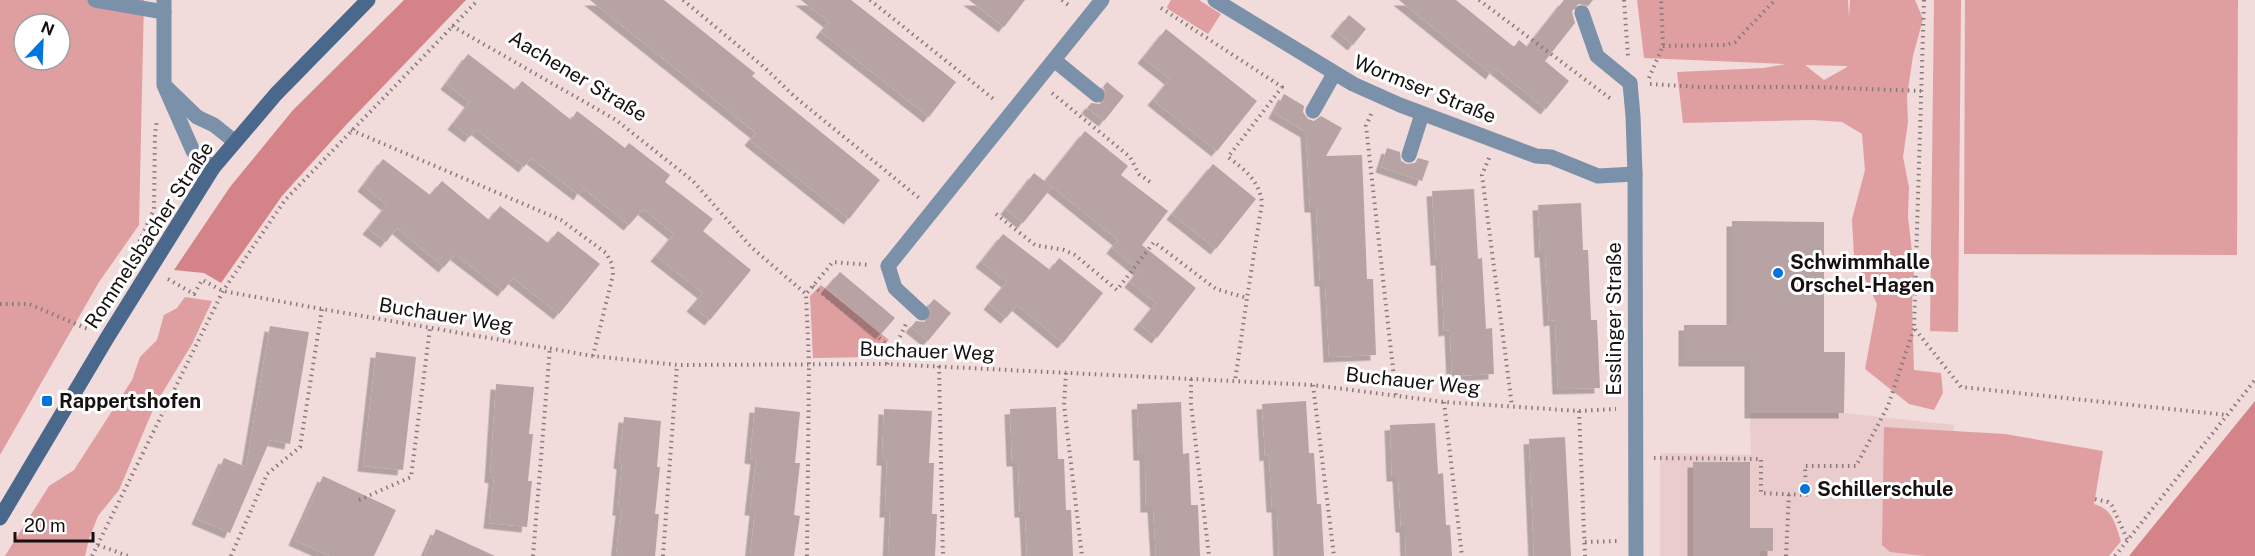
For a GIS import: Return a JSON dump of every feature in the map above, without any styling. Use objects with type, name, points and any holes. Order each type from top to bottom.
[{"type":"main road","name":"Rommelsbacher Straße","points":[[0,518],[107,338],[213,168],[283,87],[368,0]]},
{"type":"street","points":[[95,0],[164,6],[164,85],[180,126],[193,151],[213,168]]},
{"type":"street","points":[[922,313],[895,288],[888,266],[1102,0]]},
{"type":"street","name":"Wormser Straße","points":[[1215,0],[1334,74],[1422,114],[1536,156],[1551,157],[1598,176],[1635,174]]},
{"type":"street","points":[[1582,13],[1598,56],[1630,83]]},
{"type":"street","points":[[1054,60],[1097,95]]},
{"type":"street","points":[[1313,111],[1334,74]]},
{"type":"street","name":"Esslinger Straße","points":[[1630,83],[1635,174],[1636,556]]},
{"type":"street","points":[[164,85],[197,117],[214,125],[234,141]]},
{"type":"street","points":[[1409,155],[1422,114]]},
{"type":"path","points":[[92,556],[223,291],[285,200],[478,0]]},
{"type":"path","points":[[683,0],[765,68],[795,97],[933,210]]},
{"type":"path","points":[[870,0],[1012,113]]},
{"type":"path","points":[[1479,0],[1633,116]]},
{"type":"path","points":[[1624,0],[1630,83]]},
{"type":"path","points":[[1661,0],[1663,46],[1647,84],[1921,91]]},
{"type":"path","points":[[1663,46],[1726,45],[1735,42],[1775,0]]},
{"type":"path","points":[[1658,458],[1761,459],[1761,492],[1806,495],[1805,466],[1856,466],[1888,406],[1914,328],[1924,0]]},
{"type":"path","points":[[1161,8],[1282,87],[1228,157],[1250,174],[1260,190],[1262,203],[1235,381]]},
{"type":"path","name":"Aachener Straße","points":[[452,26],[616,120],[693,181],[751,248],[806,294]]},
{"type":"path","points":[[1037,81],[1078,112],[1130,157],[1139,174],[1150,182]]},
{"type":"path","points":[[149,269],[131,260],[154,209],[155,133],[164,85]]},
{"type":"path","points":[[1378,95],[1366,126],[1396,396]]},
{"type":"path","points":[[351,130],[561,220],[606,253],[612,264],[613,275],[593,356]]},
{"type":"path","points":[[1497,141],[1482,175],[1512,406]]},
{"type":"path","points":[[996,214],[1035,244],[1064,250],[1075,255],[1117,290],[1154,242],[1216,289],[1247,298]]},
{"type":"path","points":[[807,556],[809,363],[806,294],[833,262],[888,266]]},
{"type":"path","name":"Buchauer Weg","points":[[149,269],[194,294],[202,280],[223,291],[322,309],[593,356],[678,365],[809,363],[939,366],[1313,385],[1444,402],[1579,411],[1635,408]]},
{"type":"path","points":[[813,286],[893,349]]},
{"type":"path","points":[[887,364],[906,326],[895,288]]},
{"type":"path","points":[[0,304],[28,304],[107,338]]},
{"type":"path","points":[[231,556],[267,474],[300,447],[322,309]]},
{"type":"path","points":[[359,500],[411,477],[430,327]]},
{"type":"path","points":[[1914,328],[1961,387],[2227,415]]},
{"type":"path","points":[[534,556],[550,347]]},
{"type":"path","points":[[663,556],[678,365]]},
{"type":"path","points":[[939,366],[943,556]]},
{"type":"path","points":[[1066,373],[1064,405],[1082,556]]},
{"type":"path","points":[[1191,379],[1191,404],[1209,556]]},
{"type":"path","points":[[2115,556],[2255,381]]},
{"type":"path","points":[[1313,385],[1334,556]]},
{"type":"path","points":[[1444,402],[1462,556]]},
{"type":"path","points":[[1579,411],[1585,556]]},
{"type":"path","points":[[1786,556],[1789,494]]},
{"type":"path","points":[[2095,500],[2108,502],[2112,506],[2128,541]]},
{"type":"path","points":[[1585,542],[1602,541]]},
{"type":"path","points":[[98,545],[128,556]]},
{"type":"shaded area","points":[[0,0],[144,0],[139,225],[99,282],[0,455]]},
{"type":"shaded area","points":[[404,0],[466,0],[345,126],[282,196],[221,283],[204,273],[174,270],[230,187],[293,110]]},
{"type":"shaded area","points":[[1171,0],[1199,0],[1221,14],[1208,34],[1168,9]]},
{"type":"shaded area","points":[[1637,0],[1848,0],[1849,18],[1850,0],[1915,0],[1923,19],[1913,56],[1907,96],[1908,122],[1903,157],[1909,187],[1908,217],[1914,269],[1912,304],[1914,370],[1941,373],[1943,393],[1934,410],[1909,404],[1865,369],[1877,304],[1854,257],[1852,219],[1865,170],[1862,134],[1842,122],[1812,120],[1683,123],[1677,72],[1764,68],[1786,64],[1644,58]],"holes":[[[1805,65],[1847,66],[1824,80]]]},
{"type":"shaded area","points":[[1934,0],[1961,0],[1958,332],[1930,331]]},
{"type":"shaded area","points":[[1965,0],[2238,0],[2237,255],[1964,254]]},
{"type":"shaded area","points":[[821,285],[889,340],[873,357],[813,358],[810,296]]},
{"type":"shaded area","points":[[185,297],[212,301],[192,344],[155,405],[119,490],[98,516],[85,556],[5,556],[49,486],[74,470],[132,380],[140,357],[157,340],[164,315],[177,308]]},
{"type":"shaded area","points":[[2255,401],[2255,556],[2129,556]]},
{"type":"shaded area","name":"Schillerschule","points":[[1750,413],[1844,413],[1954,425],[1945,556],[1660,556],[1660,453],[1751,455]]},
{"type":"shaded area","points":[[1884,427],[2005,434],[2103,451],[2094,504],[2109,513],[2121,541],[2109,556],[1925,556],[1890,552],[1882,545]]},
{"type":"building","points":[[590,0],[664,0],[755,73],[752,76],[880,180],[849,219],[750,140],[756,133]]},
{"type":"building","points":[[801,0],[851,0],[956,82],[929,117],[821,32],[829,22]]},
{"type":"building","points":[[969,0],[1025,0],[1004,27]]},
{"type":"building","points":[[1399,0],[1456,0],[1514,47],[1519,40],[1527,47],[1564,0],[1593,0],[1588,6],[1579,4],[1574,7],[1572,12],[1575,23],[1545,61],[1569,81],[1546,109],[1495,68],[1491,74]]},
{"type":"building","points":[[1349,15],[1366,29],[1353,45],[1336,31]]},
{"type":"building","points":[[1166,29],[1257,101],[1217,151],[1153,100],[1170,79],[1143,58]]},
{"type":"building","points":[[468,54],[515,90],[522,81],[571,120],[577,111],[625,148],[629,143],[670,175],[665,182],[713,219],[703,231],[751,270],[710,320],[692,306],[703,293],[656,256],[674,234],[643,209],[629,225],[583,188],[579,195],[531,158],[524,167],[476,129],[470,137],[453,124],[470,102],[446,84]]},
{"type":"building","points":[[1107,82],[1124,96],[1104,121],[1087,108],[1091,103],[1100,104],[1105,101],[1106,92],[1103,87]]},
{"type":"building","points":[[1284,94],[1304,106],[1303,112],[1308,119],[1314,121],[1321,116],[1342,128],[1326,156],[1362,155],[1367,279],[1373,279],[1376,355],[1329,357],[1325,281],[1320,281],[1316,207],[1310,207],[1306,132],[1274,113]]},
{"type":"building","points":[[1085,131],[1128,166],[1121,175],[1168,211],[1142,245],[1196,288],[1157,338],[1139,324],[1156,303],[1130,282],[1139,270],[1112,248],[1118,240],[1045,181]]},
{"type":"building","points":[[1387,148],[1400,152],[1401,161],[1407,164],[1415,163],[1418,158],[1429,161],[1422,181],[1381,167]]},
{"type":"building","points":[[383,159],[430,195],[442,181],[489,220],[500,206],[548,243],[558,231],[600,264],[559,314],[513,278],[503,291],[455,254],[444,267],[397,228],[386,242],[368,229],[387,205],[363,186]]},
{"type":"building","points":[[1213,164],[1256,199],[1216,249],[1172,214]]},
{"type":"building","points":[[1034,173],[1052,187],[1023,223],[1006,209]]},
{"type":"building","points":[[1474,189],[1478,259],[1482,258],[1486,329],[1492,328],[1494,374],[1452,376],[1450,330],[1444,331],[1441,260],[1436,260],[1432,191]]},
{"type":"building","points":[[1581,203],[1583,250],[1588,250],[1591,320],[1597,320],[1600,388],[1558,389],[1555,320],[1549,321],[1545,252],[1540,252],[1538,205]]},
{"type":"building","name":"Schwimmhalle Orschel-Hagen","points":[[1732,221],[1824,222],[1824,352],[1845,352],[1844,413],[1750,413],[1750,361],[1684,361],[1684,325],[1732,325]]},
{"type":"building","points":[[1003,234],[1050,270],[1059,258],[1103,293],[1063,343],[1017,305],[1006,318],[989,304],[1007,282],[981,262]]},
{"type":"building","points":[[840,272],[895,318],[881,334],[826,288]]},
{"type":"building","points":[[934,299],[951,313],[928,341],[911,327],[916,321],[924,322],[929,319],[931,311],[928,306]]},
{"type":"building","points":[[270,326],[309,332],[290,444],[270,440],[230,533],[197,519],[224,458],[246,467]]},
{"type":"building","points":[[376,352],[416,357],[403,470],[363,466]]},
{"type":"building","points":[[496,384],[534,387],[529,434],[533,434],[528,481],[532,481],[527,527],[489,523],[494,478],[490,477]]},
{"type":"building","points":[[1306,401],[1309,453],[1314,453],[1317,504],[1321,504],[1324,556],[1279,556],[1277,507],[1272,507],[1269,455],[1265,456],[1262,404]]},
{"type":"building","points":[[1181,402],[1183,454],[1189,453],[1191,505],[1198,505],[1200,556],[1156,556],[1153,507],[1146,507],[1145,455],[1139,455],[1137,404]]},
{"type":"building","points":[[755,407],[800,412],[795,463],[800,463],[794,515],[800,516],[794,556],[750,556],[755,510],[750,510],[756,459],[750,458]]},
{"type":"building","points":[[1056,407],[1058,459],[1064,459],[1066,510],[1071,510],[1073,556],[1027,556],[1025,512],[1020,512],[1018,461],[1012,461],[1010,409]]},
{"type":"building","points":[[884,409],[932,411],[929,463],[934,463],[932,514],[937,514],[935,556],[888,556],[890,512],[885,512],[887,460],[882,460]]},
{"type":"building","points":[[624,417],[661,421],[657,467],[660,467],[655,514],[659,514],[655,556],[616,556],[621,510],[618,510],[622,464],[619,463]]},
{"type":"building","points":[[1435,423],[1438,474],[1443,473],[1446,525],[1450,525],[1452,556],[1406,556],[1405,527],[1401,527],[1398,476],[1392,476],[1390,425]]},
{"type":"building","points":[[1565,437],[1571,556],[1534,556],[1529,439]]},
{"type":"building","points":[[1693,462],[1750,462],[1750,528],[1773,528],[1773,551],[1760,551],[1760,556],[1693,556]]},
{"type":"building","points":[[323,476],[396,510],[374,556],[330,556],[294,540]]},
{"type":"building","points":[[436,529],[495,556],[424,556]]},
{"type":"place","name":"Schwimmhalle Orschel-Hagen","points":[[1778,273]]},
{"type":"place","name":"Rappertshofen","points":[[47,401]]},
{"type":"place","name":"Schillerschule","points":[[1805,489]]}]
